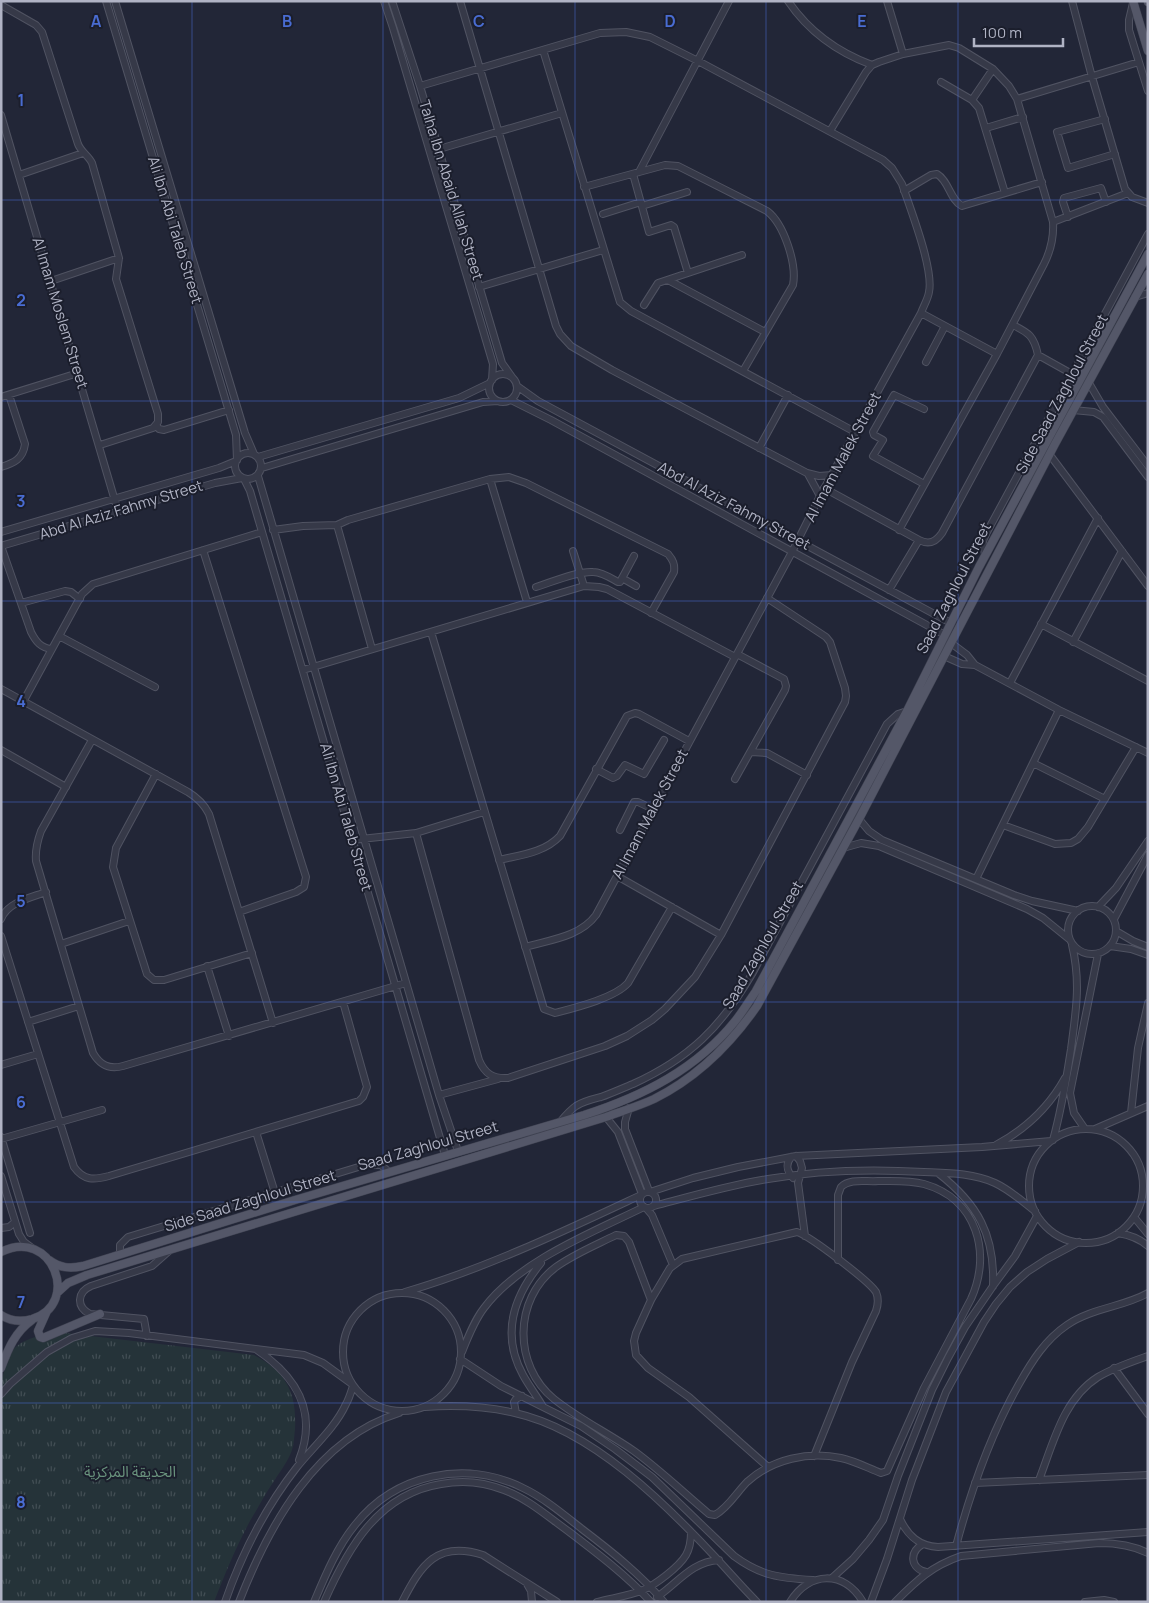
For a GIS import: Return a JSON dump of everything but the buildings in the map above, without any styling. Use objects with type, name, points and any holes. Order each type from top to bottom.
[{"type":"main road","points":[[1133,2],[1148,51]]},
{"type":"main road","name":"Saad Zaghloul Street","points":[[32,1248],[62,1267],[83,1266],[458,1151],[560,1122],[629,1099],[668,1079],[690,1065],[706,1051],[737,1019],[756,991],[843,848],[859,819],[985,555],[1107,338],[1148,254]]},
{"type":"main road","name":"Saad Zaghloul Street","points":[[57,1293],[68,1283],[87,1274],[606,1117],[653,1099],[674,1087],[706,1063],[730,1041],[757,1006],[802,914],[912,708],[944,656],[1089,382],[1107,338],[1148,274]]},
{"type":"main road","points":[[296,1200],[298,1210]]},
{"type":"main road","points":[[1,1252],[12,1247],[32,1248]]},
{"type":"main road","points":[[49,1260],[58,1279],[57,1293],[38,1331],[40,1337],[43,1338],[100,1314]]},
{"type":"main road","points":[[83,1266],[87,1274]]},
{"type":"main road","points":[[1,1368],[13,1340],[23,1326],[48,1308]]},
{"type":"main road","points":[[1,1315],[13,1320],[24,1321],[33,1319]]},
{"type":"street","name":"Ali Ibn Abi Taleb Street","points":[[106,1],[229,410],[236,435],[236,461]]},
{"type":"street","name":"Ali Ibn Abi Taleb Street","points":[[115,1],[245,433],[256,456]]},
{"type":"street","name":"Talha Ibn Abaid Allah Street","points":[[384,1],[490,355],[493,372],[491,382]]},
{"type":"street","name":"Talha Ibn Abaid Allah Street","points":[[392,1],[420,86],[502,363],[512,377]]},
{"type":"street","points":[[460,1],[556,326],[560,334],[572,346],[612,370],[807,473],[819,476],[832,475]]},
{"type":"street","points":[[688,273],[674,227],[670,225],[649,232],[641,204],[636,173],[729,1]]},
{"type":"street","points":[[788,1],[808,25],[829,43],[872,65]]},
{"type":"street","points":[[887,1],[903,54]]},
{"type":"street","points":[[1072,1],[1125,189],[1128,193],[1148,204]]},
{"type":"street","points":[[1133,2],[1129,25],[1148,91]]},
{"type":"street","points":[[1,5],[36,25],[42,32],[78,144],[92,163],[118,258],[116,279],[158,414],[158,422],[149,430],[100,445]]},
{"type":"street","name":"Al Imam Malek Street","points":[[420,86],[600,33],[626,32],[650,37],[888,163],[896,173],[904,191],[930,276],[929,293],[920,314],[824,488],[792,552],[596,915],[585,927],[573,933],[525,947]]},
{"type":"street","points":[[830,131],[872,65],[903,54],[949,45],[959,48],[993,70],[1009,86],[1017,99],[1053,222],[1054,237],[1050,251],[997,354],[899,530]]},
{"type":"street","points":[[543,50],[617,296],[624,306],[856,432]]},
{"type":"street","points":[[1017,99],[1139,62]]},
{"type":"street","points":[[972,100],[993,70]]},
{"type":"street","points":[[941,82],[972,100],[979,108],[1005,193]]},
{"type":"street","points":[[439,149],[562,113]]},
{"type":"street","name":"Al Imam Moslem Street","points":[[1,115],[118,511]]},
{"type":"street","points":[[986,128],[1023,118]]},
{"type":"street","points":[[1104,119],[1057,132],[1068,168],[1115,154]]},
{"type":"street","points":[[19,174],[83,153]]},
{"type":"street","points":[[584,187],[665,165],[678,166],[768,211],[777,220],[783,232],[792,262],[794,278],[790,291],[743,371]]},
{"type":"street","points":[[157,172],[165,169]]},
{"type":"street","points":[[904,191],[931,175],[937,174],[942,178],[960,206],[1042,182]]},
{"type":"street","points":[[1068,217],[1063,202],[1064,198],[1101,188],[1106,202]]},
{"type":"street","points":[[603,214],[687,192]]},
{"type":"street","points":[[1053,222],[1128,193]]},
{"type":"street","name":"Side Saad Zaghloul Street","points":[[985,555],[984,536],[1148,234]]},
{"type":"street","points":[[480,287],[603,250]]},
{"type":"street","points":[[644,305],[658,283],[742,255]]},
{"type":"street","points":[[51,280],[118,258]]},
{"type":"street","points":[[668,280],[766,332]]},
{"type":"street","points":[[1135,296],[1148,293]]},
{"type":"street","points":[[198,306],[206,303]]},
{"type":"street","points":[[920,314],[997,354]]},
{"type":"street","points":[[824,488],[918,540],[925,543],[938,539],[1038,355],[1034,340],[1029,333],[1012,325]]},
{"type":"street","points":[[926,362],[945,326]]},
{"type":"street","points":[[490,355],[495,356],[499,352]]},
{"type":"street","points":[[1038,355],[1072,374]]},
{"type":"street","points":[[1,397],[78,373]]},
{"type":"street","points":[[501,374],[512,377],[517,386],[515,397],[511,400],[475,404],[274,464],[262,468],[258,476],[250,480],[243,478],[236,471],[236,461],[244,454],[256,456],[272,453],[459,398],[472,393],[501,374]]},
{"type":"street","points":[[491,382],[490,392],[494,399],[498,401]]},
{"type":"street","points":[[1089,382],[1108,414],[1148,466]]},
{"type":"street","name":"Abd Al Aziz Fahmy Street","points":[[517,386],[538,401],[952,623]]},
{"type":"street","points":[[472,393],[475,404]]},
{"type":"street","points":[[1,467],[18,460],[22,455],[25,444],[9,394]]},
{"type":"street","points":[[924,409],[894,395],[873,434],[883,440],[873,456],[924,484]]},
{"type":"street","points":[[759,448],[788,396]]},
{"type":"street","name":"Abd Al Aziz Fahmy Street","points":[[511,400],[946,634]]},
{"type":"street","points":[[533,411],[532,404],[538,401]]},
{"type":"street","points":[[156,425],[159,429],[164,430],[229,410]]},
{"type":"street","points":[[1073,410],[1094,412],[1103,417],[1148,477]]},
{"type":"street","points":[[236,435],[240,436],[245,433]]},
{"type":"street","points":[[272,453],[271,459],[274,464]]},
{"type":"street","points":[[1050,455],[1148,586]]},
{"type":"street","points":[[256,456],[262,468]]},
{"type":"street","name":"Abd Al Aziz Fahmy Street","points":[[1,532],[219,468],[236,461]]},
{"type":"street","points":[[219,468],[222,480]]},
{"type":"street","points":[[807,473],[820,496]]},
{"type":"street","name":"Ali Ibn Abi Taleb Street","points":[[258,476],[448,1126],[458,1151]]},
{"type":"street","points":[[273,530],[302,526],[338,525],[348,520],[490,479],[509,477],[668,554],[673,559],[674,572],[651,613]]},
{"type":"street","name":"Ali Ibn Abi Taleb Street","points":[[243,478],[251,496],[262,532],[445,1155]]},
{"type":"street","name":"Abd Al Aziz Fahmy Street","points":[[1,546],[222,480],[243,478]]},
{"type":"street","points":[[490,479],[527,602]]},
{"type":"street","points":[[251,496],[256,492],[262,492]]},
{"type":"street","points":[[1010,683],[1098,518]]},
{"type":"street","points":[[338,525],[372,650]]},
{"type":"street","points":[[23,702],[87,588],[93,584],[262,532]]},
{"type":"street","points":[[889,590],[918,540]]},
{"type":"street","points":[[1,546],[29,627],[37,642],[46,648],[52,649]]},
{"type":"street","points":[[203,550],[306,877],[304,887],[296,892],[239,912]]},
{"type":"street","points":[[573,551],[584,586]]},
{"type":"street","points":[[1073,642],[1122,551]]},
{"type":"street","points":[[536,587],[593,572],[618,582],[634,556]]},
{"type":"street","points":[[622,578],[636,586]]},
{"type":"street","points":[[302,670],[584,586],[607,589],[784,679],[785,690],[735,779]]},
{"type":"street","points":[[21,602],[60,591],[71,592],[80,599]]},
{"type":"street","points":[[439,1094],[498,1078],[508,1078],[605,1046],[638,1030],[665,1009],[686,988],[704,964],[845,702],[845,688],[830,642],[826,637],[767,598]]},
{"type":"street","points":[[917,619],[921,616],[923,608]]},
{"type":"street","points":[[1041,624],[1148,681]]},
{"type":"street","points":[[430,632],[544,1009],[549,1012],[560,1012],[612,995],[624,988],[672,907]]},
{"type":"street","points":[[59,636],[155,687]]},
{"type":"street","points":[[951,643],[967,655],[975,665]]},
{"type":"street","points":[[944,656],[962,664],[975,665],[1060,710],[1147,751]]},
{"type":"street","points":[[1,690],[193,794],[204,805],[209,814],[273,1023]]},
{"type":"street","points":[[560,1122],[574,1107],[612,1093],[662,1070],[705,1038],[723,1018],[738,997],[769,943],[887,724],[898,714],[912,708]]},
{"type":"street","points":[[976,878],[1060,710]]},
{"type":"street","points":[[499,860],[541,849],[554,842],[560,836],[626,716],[639,714],[690,742]]},
{"type":"street","points":[[758,738],[767,753]]},
{"type":"street","points":[[92,740],[37,841],[36,861],[93,1053],[102,1064],[110,1068],[125,1066],[406,983]]},
{"type":"street","points":[[596,769],[613,778],[617,776],[625,765],[644,774],[664,740]]},
{"type":"street","points":[[1003,824],[1055,844],[1070,843],[1084,834],[1136,747]]},
{"type":"street","points":[[1,750],[66,787]]},
{"type":"street","points":[[751,752],[767,753],[807,774]]},
{"type":"street","points":[[1033,762],[1104,799]]},
{"type":"street","points":[[156,774],[116,848],[113,867],[150,978],[164,980],[252,953]]},
{"type":"street","points":[[620,830],[634,802],[653,809]]},
{"type":"street","points":[[352,840],[416,833],[484,812]]},
{"type":"street","points":[[859,819],[868,831],[882,840],[1032,901],[1078,911]]},
{"type":"street","points":[[416,833],[479,1060],[483,1069],[490,1075],[498,1078]]},
{"type":"street","points":[[1098,907],[1121,882],[1148,841]]},
{"type":"street","points":[[843,848],[861,844],[879,846],[1027,909],[1043,918],[1071,942],[1084,953],[1098,954],[1110,946],[1116,931],[1114,919],[1107,911],[1098,907],[1087,907],[1078,911],[1069,924],[1071,942],[1077,969],[1078,993],[1062,1106],[1052,1140]]},
{"type":"street","points":[[1114,919],[1148,855]]},
{"type":"street","points":[[617,876],[721,935]]},
{"type":"street","points":[[1,919],[7,910],[14,905],[46,892]]},
{"type":"street","points":[[61,944],[130,921]]},
{"type":"street","points":[[1116,931],[1148,947]]},
{"type":"street","points":[[1,936],[4,954],[28,1022],[74,1167],[83,1177],[95,1180],[354,1103],[363,1097],[367,1088],[343,1002]]},
{"type":"street","points":[[1110,946],[1131,948],[1148,955]]},
{"type":"street","points":[[1085,1129],[1074,1113],[1070,1093],[1098,954]]},
{"type":"street","points":[[208,966],[229,1036]]},
{"type":"street","points":[[1131,1113],[1138,1048],[1148,1003]]},
{"type":"street","points":[[28,1022],[79,1006]]},
{"type":"street","points":[[1,1065],[38,1054]]},
{"type":"street","points":[[993,1146],[1007,1139],[1031,1122],[1051,1100],[1067,1074]]},
{"type":"street","points":[[1095,1129],[1148,1106]]},
{"type":"street","points":[[629,1108],[625,1129],[650,1192],[656,1198],[652,1215]]},
{"type":"street","points":[[30,1234],[1,1138],[102,1110]]},
{"type":"street","points":[[606,1117],[618,1132],[642,1194],[641,1203],[652,1215],[673,1265]]},
{"type":"street","points":[[437,1129],[448,1126]]},
{"type":"street","points":[[618,1132],[625,1129]]},
{"type":"street","points":[[460,1357],[474,1323],[493,1297],[504,1286],[548,1255],[645,1208],[735,1186],[801,1174],[868,1171],[968,1175],[995,1183],[1007,1189],[1036,1213],[1051,1231],[1060,1236],[1079,1242],[1100,1241],[1118,1233],[1134,1217],[1141,1201],[1143,1182],[1136,1158],[1128,1147],[1113,1136],[1095,1129],[1068,1132],[1052,1140],[1040,1152],[1033,1166],[1029,1181],[1030,1196],[1036,1213],[1015,1256],[965,1328],[932,1390],[882,1520],[853,1559],[832,1578]]},
{"type":"street","points":[[256,1132],[275,1193]]},
{"type":"street","points":[[225,1602],[242,1558],[266,1511],[296,1468],[346,1404],[352,1385],[344,1367],[342,1356],[344,1341],[349,1326],[358,1313],[370,1302],[390,1294],[401,1293],[480,1267],[642,1194],[738,1166],[794,1157],[993,1146],[1052,1140]]},
{"type":"street","points":[[794,1157],[801,1164],[801,1174],[798,1183],[805,1236]]},
{"type":"street","points":[[794,1157],[787,1166],[791,1176],[798,1183]]},
{"type":"street","name":"Side Saad Zaghloul Street","points":[[120,1254],[120,1245],[128,1238],[275,1193],[373,1164],[380,1165],[389,1172]]},
{"type":"street","points":[[937,1173],[956,1187],[971,1203],[982,1222],[994,1265],[993,1286]]},
{"type":"street","points":[[1143,1182],[1148,1175]]},
{"type":"street","points":[[1,1176],[19,1234],[24,1242],[32,1248]]},
{"type":"street","points":[[651,1300],[629,1242],[624,1236],[616,1235],[556,1268],[544,1278],[534,1291],[528,1306],[524,1322],[523,1338],[525,1352],[536,1378],[554,1399],[635,1452],[709,1514],[715,1515],[748,1482],[768,1467],[790,1459],[814,1456],[842,1458],[881,1472],[887,1471],[924,1388],[974,1293],[981,1273],[982,1259],[976,1231],[970,1219],[956,1203],[939,1190],[926,1185],[896,1181],[849,1182],[841,1186],[838,1192],[838,1260]]},
{"type":"street","points":[[1134,1217],[1148,1234]]},
{"type":"street","points":[[1,1228],[9,1227],[15,1222]]},
{"type":"street","points":[[768,1467],[689,1397],[640,1361],[634,1348],[634,1340],[660,1282],[673,1265],[687,1257],[797,1232],[838,1260],[875,1291],[878,1304],[814,1456]]},
{"type":"street","points":[[1118,1233],[1131,1235],[1148,1246]]},
{"type":"street","points":[[870,1602],[887,1559],[912,1480],[946,1392],[984,1322],[1010,1288],[1028,1272],[1047,1259],[1079,1242]]},
{"type":"street","points":[[146,1336],[144,1319],[90,1314],[83,1308],[80,1300],[83,1291],[91,1286],[152,1266],[169,1250]]},
{"type":"street","points":[[543,1406],[523,1376],[512,1342],[514,1309],[519,1294],[527,1280],[548,1255]]},
{"type":"street","points":[[401,1293],[424,1297],[443,1310],[456,1328],[460,1339],[459,1368],[454,1381],[436,1400],[425,1407]]},
{"type":"street","points":[[956,1546],[974,1483],[990,1441],[1010,1401],[1042,1348],[1061,1330],[1081,1317],[1148,1293]]},
{"type":"street","points":[[1,1394],[35,1361],[60,1344],[95,1331],[294,1353],[314,1358],[352,1385],[366,1400],[374,1405],[383,1409],[402,1411]]},
{"type":"street","points":[[256,1349],[287,1374],[296,1386],[301,1399],[306,1427],[302,1454],[296,1468]]},
{"type":"street","points":[[1039,1480],[1068,1408],[1077,1395],[1088,1384],[1114,1368],[1148,1356]]},
{"type":"street","points":[[460,1357],[487,1377],[581,1426],[631,1461],[671,1495],[734,1556],[748,1566],[780,1578],[813,1580],[832,1578],[842,1581],[851,1586],[863,1602]]},
{"type":"street","points":[[1114,1368],[1148,1414]]},
{"type":"street","points":[[516,1413],[514,1402],[522,1396]]},
{"type":"street","points":[[239,1602],[276,1522],[299,1488],[339,1446],[354,1434],[402,1411],[425,1407],[467,1406],[516,1413],[553,1427],[595,1450],[645,1488],[719,1560],[757,1602]]},
{"type":"street","points":[[314,1602],[345,1539],[354,1525],[377,1502],[410,1482],[448,1473],[477,1474],[506,1480],[524,1488],[611,1551],[650,1586],[664,1602]]},
{"type":"street","points":[[974,1483],[1148,1475]]},
{"type":"street","points":[[324,1602],[354,1546],[372,1520],[399,1499],[415,1491],[432,1485],[450,1482],[468,1482],[494,1487],[519,1497],[603,1558],[650,1601],[659,1596],[696,1565],[719,1560]]},
{"type":"street","points":[[534,1507],[540,1498]]},
{"type":"street","points":[[377,1502],[383,1510]]},
{"type":"street","points":[[900,1519],[905,1530],[913,1538],[923,1544],[938,1547],[1148,1532]]},
{"type":"street","points":[[597,1602],[641,1591],[650,1586],[681,1561],[689,1547],[691,1532]]},
{"type":"street","points":[[895,1602],[926,1572],[943,1562],[962,1556],[1099,1543],[1120,1543],[1148,1553]]},
{"type":"street","points":[[923,1544],[913,1553],[912,1560],[920,1571],[926,1572]]},
{"type":"street","points":[[402,1602],[418,1571],[426,1563],[436,1556],[460,1550],[483,1555],[557,1602]]},
{"type":"street","points":[[790,1602],[803,1585],[813,1580]]},
{"type":"street","points":[[526,1583],[531,1591],[532,1602]]},
{"type":"street","points":[[1085,1602],[1104,1600],[1114,1602]]},
{"type":"green space","name":"الحديقة المركزية","points":[[65,1333],[254,1355],[282,1376],[287,1384],[294,1404],[295,1416],[294,1439],[291,1452],[287,1462],[250,1521],[214,1602],[1,1602],[1,1382],[12,1351],[17,1346],[37,1337]]}]
